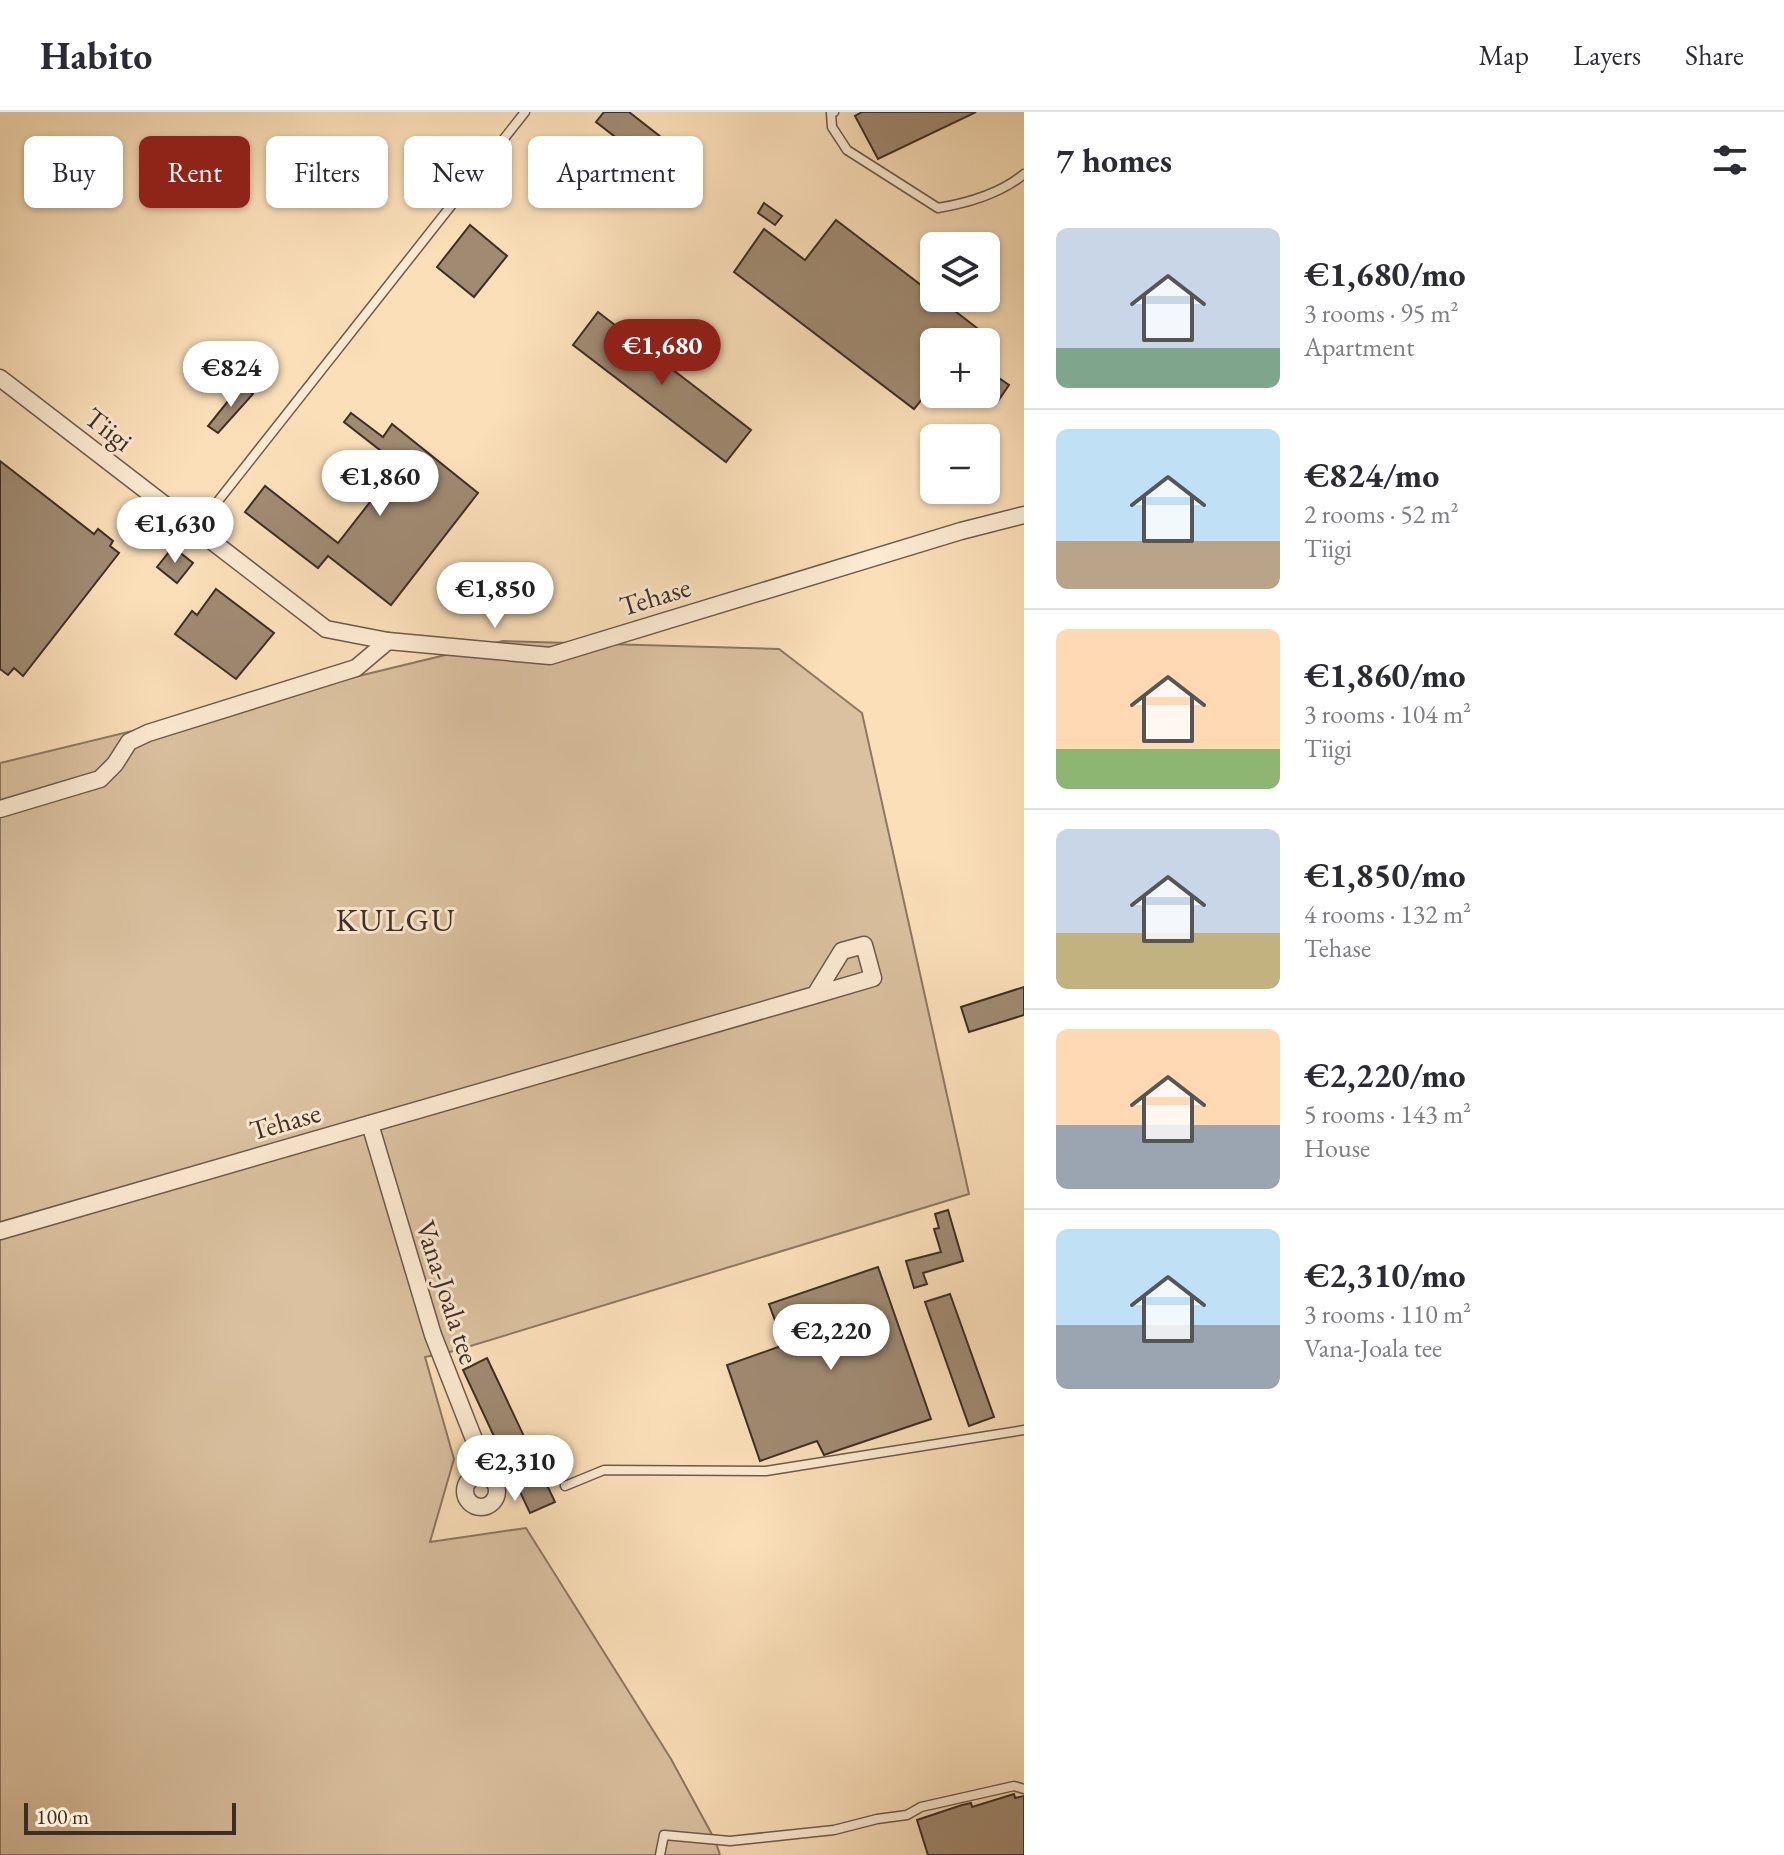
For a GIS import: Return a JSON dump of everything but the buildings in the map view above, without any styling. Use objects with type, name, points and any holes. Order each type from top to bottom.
[{"type":"street","name":"Tiigi","points":[[0,378],[326,629],[388,641]]},
{"type":"street","name":"Tehase","points":[[388,641],[550,656],[961,531],[1024,515]]},
{"type":"street","points":[[0,809],[100,779],[115,764],[129,742],[148,733],[356,668],[388,641]]},
{"type":"street","name":"Tehase","points":[[0,1231],[815,995]]},
{"type":"street","name":"Vana-Joala tee","points":[[370,1124],[428,1320],[477,1447],[482,1474]]},
{"type":"lane","points":[[195,530],[525,112]]},
{"type":"lane","points":[[832,112],[832,127],[847,150],[938,208],[964,204],[1011,185],[1024,174]]},
{"type":"lane","points":[[565,1486],[604,1470],[766,1471],[1024,1430]]},
{"type":"lane","points":[[660,1855],[664,1835],[730,1841],[834,1830],[907,1815],[921,1807],[1014,1786],[1024,1789]]},
{"type":"shaded area","points":[[503,641],[779,649],[862,713],[969,1194],[454,1351],[425,1357],[454,1459],[430,1542],[526,1528],[671,1759],[720,1855],[0,1855],[0,763]]},
{"type":"district","name":"KULGU","points":[[396,920]]}]
